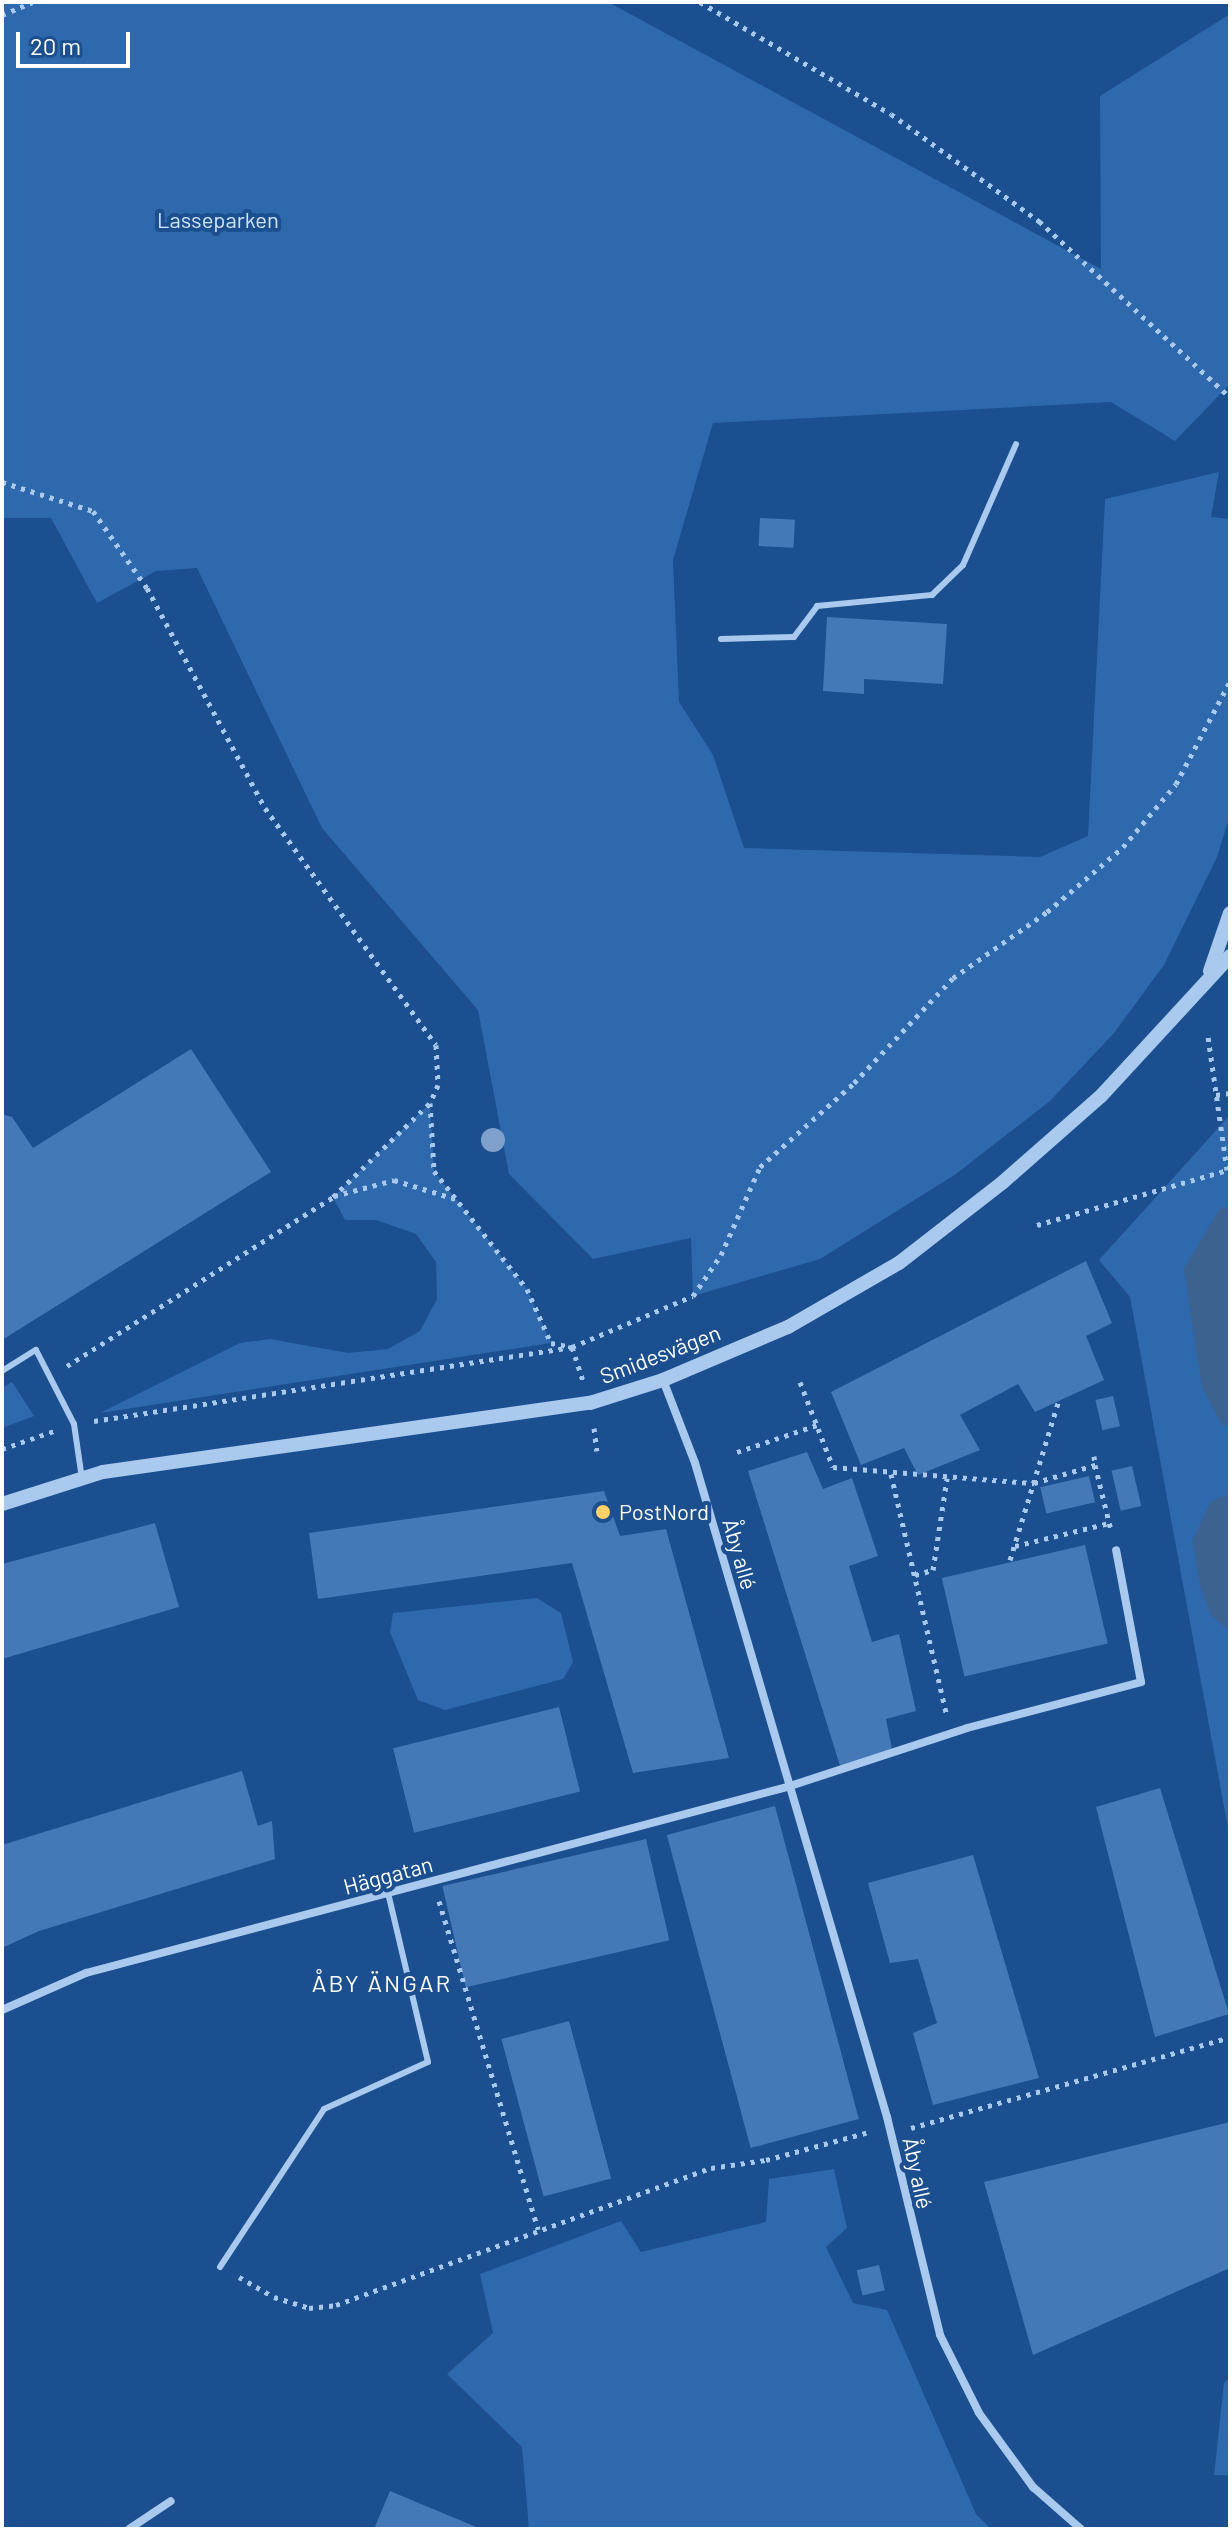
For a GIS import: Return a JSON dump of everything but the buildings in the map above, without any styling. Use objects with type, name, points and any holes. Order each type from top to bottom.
[{"type":"street","name":"Smidesvägen","points":[[1209,975],[1230,913]]},
{"type":"street","name":"Smidesvägen","points":[[2,1504],[82,1479],[240,1451],[459,1426],[590,1403],[663,1380],[788,1327],[899,1263],[1101,1096],[1209,975],[1230,956]]},
{"type":"street","name":"Åby allé","points":[[663,1380],[695,1463],[787,1787],[890,2131],[940,2335],[979,2413],[1024,2475],[1081,2529]]},
{"type":"street","points":[[787,1787],[951,1734],[1141,1682],[1116,1550]]},
{"type":"street","name":"Häggatan","points":[[2,2010],[86,1973],[787,1787]]},
{"type":"street","points":[[129,2529],[171,2501]]},
{"type":"lane","points":[[721,639],[794,637],[817,606],[932,595],[963,565],[1016,444]]},
{"type":"lane","points":[[2,1371],[36,1350],[52,1375],[74,1424],[82,1479]]},
{"type":"lane","points":[[220,2267],[324,2109],[428,2062],[388,1893]]},
{"type":"path","points":[[2,15],[32,2]]},
{"type":"path","points":[[700,2],[891,114],[1039,221],[1230,397]]},
{"type":"path","points":[[2,482],[93,511],[147,588],[265,808],[436,1045],[438,1085],[430,1103],[333,1197],[52,1375]]},
{"type":"path","points":[[2,1449],[74,1424],[572,1347],[693,1296],[721,1255],[760,1167],[854,1083],[953,978],[1047,912],[1123,847],[1176,784],[1230,681]]},
{"type":"path","points":[[1037,1225],[1227,1170],[1208,1037]]},
{"type":"path","points":[[1216,1095],[1230,1093]]},
{"type":"path","points":[[430,1103],[434,1171],[527,1289],[551,1343],[572,1347]]},
{"type":"path","points":[[333,1197],[394,1180],[459,1200]]},
{"type":"path","points":[[800,1382],[833,1467],[1034,1483],[1095,1465]]},
{"type":"path","points":[[1010,1560],[1059,1400]]},
{"type":"path","points":[[737,1452],[817,1425]]},
{"type":"path","points":[[1094,1456],[1116,1550]]},
{"type":"path","points":[[891,1474],[951,1734]]},
{"type":"path","points":[[915,1575],[933,1570],[947,1478]]},
{"type":"path","points":[[1014,1547],[1109,1523]]},
{"type":"path","points":[[432,1881],[538,2229]]},
{"type":"path","points":[[220,2267],[274,2297],[309,2308],[336,2305],[711,2168],[766,2160],[890,2131],[1230,2037]]},
{"type":"green space","name":"Lasseparken","points":[[2,2],[608,2],[1101,269],[1100,96],[1230,14],[1230,384],[1175,441],[1111,402],[713,423],[673,560],[679,702],[713,755],[744,848],[1040,857],[1088,836],[1105,499],[1219,472],[1211,517],[1230,519],[1230,815],[1217,857],[1164,965],[1114,1033],[1050,1101],[956,1174],[820,1259],[693,1296],[691,1238],[593,1259],[509,1174],[478,1010],[322,828],[197,568],[156,571],[97,603],[51,518],[2,518]]},
{"type":"green space","points":[[430,1103],[434,1171],[527,1289],[551,1343],[100,1413],[240,1343],[270,1339],[348,1353],[388,1349],[420,1331],[437,1299],[436,1262],[416,1234],[376,1220],[345,1220],[333,1197]]},
{"type":"green space","points":[[1230,1115],[1230,1839],[1130,1297],[1099,1260]]},
{"type":"green space","points":[[12,1382],[34,1416],[2,1428],[2,1388]]},
{"type":"green space","points":[[537,1598],[561,1613],[573,1662],[563,1679],[445,1710],[418,1700],[390,1632],[393,1613]]},
{"type":"green space","points":[[834,2169],[847,2228],[826,2247],[853,2303],[887,2310],[976,2514],[991,2529],[529,2529],[522,2447],[447,2374],[493,2333],[480,2274],[621,2221],[641,2252],[766,2222],[769,2179]]},
{"type":"green space","points":[[1230,2377],[1230,2475],[1214,2475],[1224,2383]]},
{"type":"shaded area","points":[[1230,1205],[1230,1427],[1221,1423],[1202,1387],[1184,1269],[1219,1210]]},
{"type":"shaded area","points":[[1230,1495],[1230,1632],[1211,1615],[1199,1581],[1193,1540],[1211,1501]]},
{"type":"place","name":"PostNord","points":[[603,1512]]},
{"type":"district","name":"ÅBY ÄNGAR","points":[[382,1983]]}]
